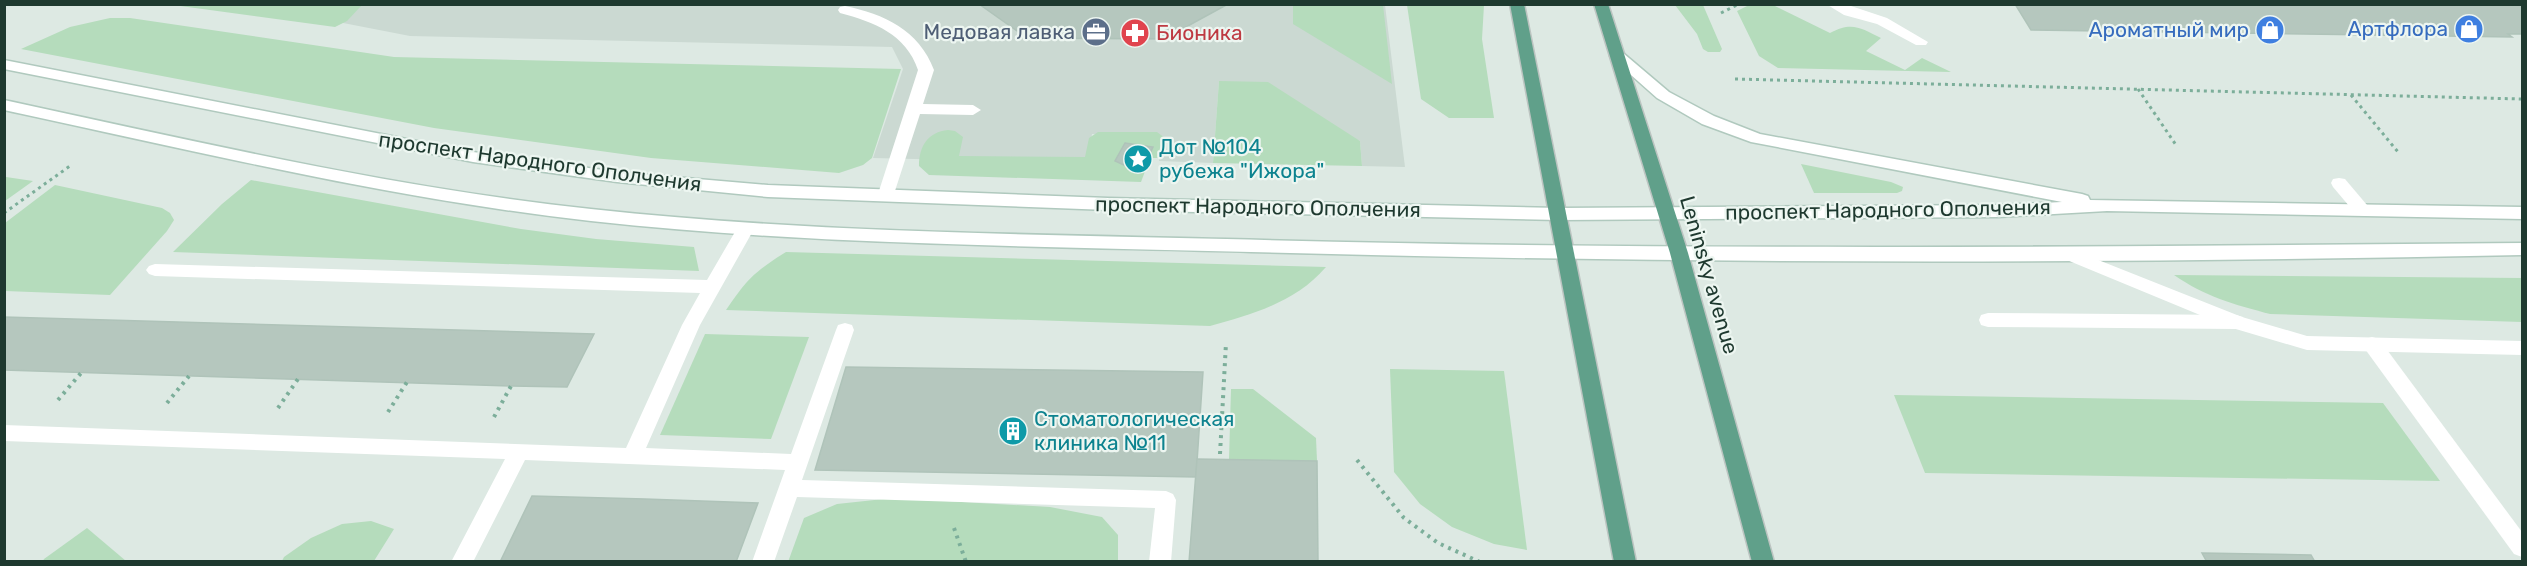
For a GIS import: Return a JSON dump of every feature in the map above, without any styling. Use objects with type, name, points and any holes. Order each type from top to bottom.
[{"type":"main road","points":[[1517,4],[1625,561]]},
{"type":"main road","name":"Leninsky avenue","points":[[1601,4],[1679,253],[1763,561]]},
{"type":"main road","points":[[1833,4],[1849,12],[1882,21],[1921,42]]},
{"type":"main road","points":[[845,10],[863,13],[881,20],[912,44],[923,57],[926,70],[885,197]]},
{"type":"main road","points":[[1618,56],[1663,95],[1708,120],[1757,138],[2107,205]]},
{"type":"main road","name":"проспект Народного Ополчения","points":[[4,64],[473,157],[617,177],[768,191],[885,197],[1559,214],[1998,211],[2107,205],[2523,213]]},
{"type":"main road","name":"проспект Народного Ополчения","points":[[4,105],[437,195],[590,215],[745,229],[1101,242],[1566,253],[2068,254],[2523,249]]},
{"type":"main road","points":[[914,109],[973,110]]},
{"type":"main road","points":[[2339,183],[2361,209]]},
{"type":"main road","points":[[632,456],[711,287],[745,229]]},
{"type":"main road","points":[[2068,254],[2236,322],[2307,344],[2523,348]]},
{"type":"main road","points":[[155,270],[711,287]]},
{"type":"main road","points":[[1988,320],[2236,322]]},
{"type":"main road","points":[[763,561],[845,330]]},
{"type":"main road","points":[[2372,344],[2523,548]]},
{"type":"main road","points":[[4,433],[799,462]]},
{"type":"main road","points":[[462,561],[520,452]]},
{"type":"main road","points":[[789,488],[940,491],[1166,500],[1160,561]]},
{"type":"path","points":[[1721,13],[1739,4]]},
{"type":"path","points":[[1735,79],[2523,99]]},
{"type":"path","points":[[2138,88],[2176,145]]},
{"type":"path","points":[[2350,94],[2398,152]]},
{"type":"path","points":[[4,213],[70,165]]},
{"type":"path","points":[[1220,454],[1226,343]]},
{"type":"path","points":[[1357,460],[1404,518],[1438,543],[1480,561]]},
{"type":"shaded area","points":[[311,4],[1385,5],[1405,167],[1362,166],[1360,141],[1219,81],[1213,163],[1159,161],[1161,135],[1092,134],[1087,163],[873,158],[903,69],[892,47],[410,36],[302,15]]},
{"type":"green space","points":[[1751,4],[1773,5],[1830,33],[1844,27],[1856,27],[1868,31],[1881,38],[1866,51],[1905,70],[1922,58],[1951,72],[1778,68],[1759,56],[1737,11]]},
{"type":"green space","points":[[173,5],[362,5],[347,21],[335,27]]},
{"type":"green space","points":[[1383,5],[1392,84],[1293,24],[1293,6]]},
{"type":"green space","points":[[1407,5],[1484,5],[1482,39],[1494,118],[1449,118],[1421,99]]},
{"type":"green space","points":[[1675,5],[1703,5],[1722,49],[1720,52],[1708,52],[1703,49],[1697,34]]},
{"type":"green space","points":[[110,18],[130,18],[394,57],[901,69],[872,158],[863,165],[839,173],[651,158],[434,128],[21,49],[70,27]]},
{"type":"green space","points":[[1219,81],[1268,82],[1360,141],[1362,166],[1213,163]]},
{"type":"green space","points":[[948,130],[955,131],[963,137],[959,156],[1085,157],[1089,138],[1098,132],[1157,132],[1165,138],[1162,158],[1150,158],[1141,182],[929,175],[919,166],[923,146],[930,137]]},
{"type":"green space","points":[[1801,164],[1891,182],[1903,187],[1902,191],[1897,193],[1814,193]]},
{"type":"green space","points":[[4,177],[6,177],[33,181],[5,201]]},
{"type":"green space","points":[[251,180],[521,229],[596,239],[694,247],[699,271],[173,252],[222,204]]},
{"type":"green space","points":[[55,185],[162,208],[170,213],[174,220],[167,231],[110,295],[5,291],[5,223]]},
{"type":"green space","points":[[786,252],[1326,267],[1314,279],[1287,298],[1242,317],[1210,326],[726,310],[752,277]]},
{"type":"green space","points":[[2174,275],[2522,278],[2522,322],[2270,314],[2220,299]]},
{"type":"green space","points":[[705,334],[809,337],[771,439],[660,435]]},
{"type":"green space","points":[[1390,369],[1504,371],[1527,550],[1494,544],[1452,527],[1420,504],[1394,472]]},
{"type":"green space","points":[[1231,389],[1253,389],[1316,438],[1317,461],[1229,460]]},
{"type":"green space","points":[[1894,395],[2383,403],[2440,481],[1925,473]]},
{"type":"green space","points":[[893,498],[1050,507],[1102,517],[1118,535],[1118,561],[788,562],[804,518],[837,504]]},
{"type":"green space","points":[[371,521],[394,529],[374,561],[282,561],[284,557],[311,538],[342,524]]},
{"type":"green space","points":[[87,528],[126,561],[43,561],[44,559]]},
{"type":"building","points":[[979,4],[1228,4],[1164,39],[1027,38]]},
{"type":"building","points":[[2015,4],[2522,4],[2522,34],[2508,34],[2512,37],[2031,30]]},
{"type":"building","points":[[1125,143],[1153,147],[1141,173],[1115,161]]},
{"type":"building","points":[[4,317],[594,334],[567,387],[511,386],[4,370]]},
{"type":"building","name":"Стоматологическая клиника №11","points":[[846,367],[1203,372],[1196,477],[815,470]]},
{"type":"building","points":[[1197,459],[1317,461],[1318,562],[1189,562]]},
{"type":"building","points":[[532,496],[758,503],[736,562],[500,562]]},
{"type":"building","points":[[2202,553],[2311,555],[2315,562],[2207,562]]},
{"type":"place","name":"Артфлора","points":[[2469,29]]},
{"type":"place","name":"Ароматный мир","points":[[2270,30]]},
{"type":"place","name":"Медовая лавка","points":[[1096,32]]},
{"type":"place","name":"Бионика","points":[[1135,33]]},
{"type":"place","name":"Дот №104 рубежа \"Ижора\"","points":[[1138,159]]},
{"type":"place","name":"Стоматологическая клиника №11","points":[[1013,431]]}]
